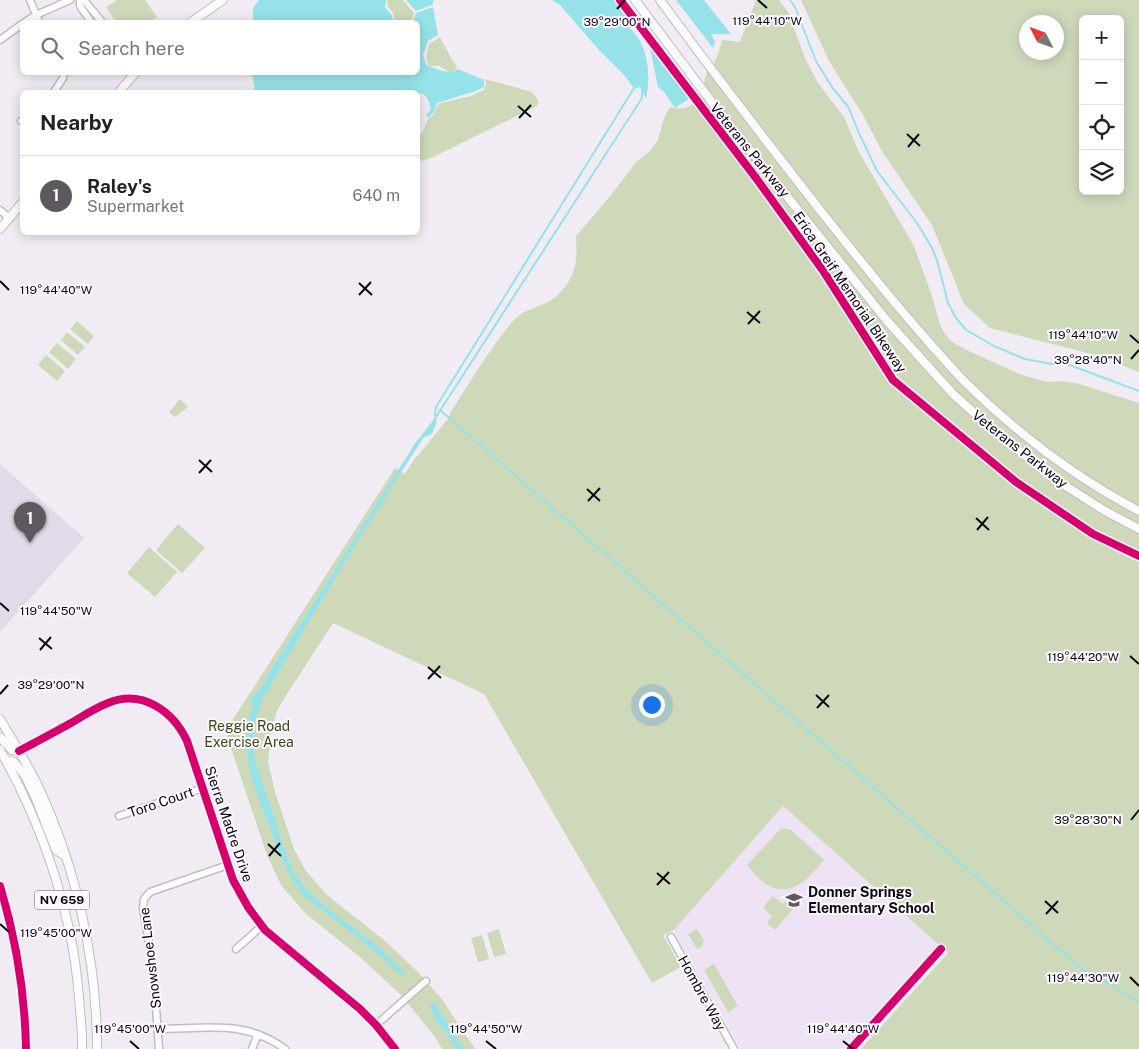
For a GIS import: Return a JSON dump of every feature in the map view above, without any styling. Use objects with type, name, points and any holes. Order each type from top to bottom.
[{"type":"main road","points":[[194,20],[223,0]]},
{"type":"main road","name":"Veterans Parkway","points":[[635,0],[720,114],[888,322],[953,394],[1001,437],[1058,481],[1105,511],[1139,529]]},
{"type":"main road","name":"Veterans Parkway","points":[[660,0],[730,94],[901,311],[966,383],[1011,424],[1066,467],[1139,511]]},
{"type":"main road","points":[[121,90],[133,75]]},
{"type":"main road","points":[[0,229],[20,205]]},
{"type":"main road","name":"NV 659","points":[[0,719],[38,786],[76,890],[88,944],[96,1018],[97,1049]]},
{"type":"main road","points":[[0,737],[12,750],[19,752]]},
{"type":"main road","name":"NV 659","points":[[0,750],[3,761],[24,794],[53,867],[73,950],[82,1049]]},
{"type":"main road","points":[[3,761],[14,762],[26,777],[56,850],[64,855]]},
{"type":"street","points":[[30,0],[38,20]]},
{"type":"street","points":[[28,20],[70,0]]},
{"type":"street","points":[[80,0],[80,6],[89,20]]},
{"type":"street","points":[[84,0],[100,20]]},
{"type":"street","points":[[0,40],[20,26]]},
{"type":"street","points":[[55,90],[64,75]]},
{"type":"street","points":[[0,210],[9,218]]},
{"type":"street","name":"Sierra Madre Drive","points":[[19,752],[109,702],[142,700],[162,709],[177,723],[187,741],[228,865],[240,894],[262,926],[284,947],[346,996],[376,1025],[395,1049]]},
{"type":"street","name":"Toro Court","points":[[119,816],[203,788]]},
{"type":"street","name":"Snowshoe Lane","points":[[158,1049],[153,966],[144,908],[145,897],[150,892],[228,865]]},
{"type":"street","points":[[0,886],[20,971],[24,1001],[26,1049]]},
{"type":"street","points":[[236,949],[262,926]]},
{"type":"street","name":"Hombre Way","points":[[671,937],[734,1049]]},
{"type":"street","points":[[851,1049],[941,949]]},
{"type":"street","points":[[376,1025],[426,981]]},
{"type":"street","points":[[158,1029],[230,1028],[258,1034],[285,1049]]},
{"type":"street","points":[[252,1049],[258,1034]]},
{"type":"shaded area","points":[[0,464],[84,538],[0,632]]},
{"type":"shaded area","name":"Donner Springs Elementary School","points":[[783,806],[938,944],[843,1049],[741,1049],[674,930]]},
{"type":"green space","points":[[117,0],[145,0],[157,17],[153,20],[115,20],[106,7]]},
{"type":"green space","points":[[387,0],[403,0],[414,13],[413,17],[411,20],[395,20],[388,7]]},
{"type":"green space","name":"Reggie Road Exercise Area","points":[[756,0],[779,0],[788,12],[805,58],[818,83],[844,117],[859,152],[914,246],[940,325],[952,342],[1019,374],[1047,382],[1076,383],[1139,403],[1139,1049],[861,1049],[948,953],[783,806],[674,930],[663,935],[681,967],[652,983],[484,694],[333,623],[277,711],[271,731],[268,762],[275,792],[294,849],[306,871],[328,896],[384,940],[416,970],[441,998],[475,1049],[442,1049],[435,1037],[401,995],[361,958],[305,913],[281,885],[267,855],[226,733],[213,730],[232,721],[395,468],[405,474],[414,460],[449,418],[450,413],[478,369],[513,321],[525,312],[550,301],[566,286],[575,266],[576,236],[612,194],[636,162],[650,151],[658,140],[664,118],[670,107],[687,107],[697,99],[702,90],[707,72],[717,57],[722,40],[740,42]]},
{"type":"green space","points":[[801,0],[1139,0],[1139,372],[1099,356],[990,328],[964,304],[932,225],[882,151],[863,115],[829,61]]},
{"type":"green space","points":[[440,37],[457,67],[453,72],[449,72],[439,66],[429,66],[427,57],[429,44]]},
{"type":"green space","points":[[485,79],[532,92],[538,100],[537,106],[431,158],[420,161],[420,134],[437,106],[440,103],[471,96],[484,90]]},
{"type":"green space","points":[[77,321],[94,336],[88,344],[70,329]]},
{"type":"green space","points":[[67,332],[85,347],[78,355],[61,340]]},
{"type":"green space","points":[[57,343],[76,359],[68,369],[49,352]]},
{"type":"green space","points":[[46,355],[65,371],[57,381],[38,365]]},
{"type":"green space","points":[[180,399],[188,407],[175,417],[169,412]]},
{"type":"green space","points":[[178,524],[205,548],[182,573],[156,550]]},
{"type":"green space","points":[[149,547],[177,572],[155,597],[127,573]]},
{"type":"green space","points":[[781,828],[790,829],[824,860],[804,882],[788,889],[774,888],[768,885],[747,865]]},
{"type":"green space","points":[[773,896],[781,903],[792,901],[794,908],[775,930],[767,923],[772,916],[764,909],[765,904]]},
{"type":"green space","points":[[499,929],[506,954],[494,957],[487,933]]},
{"type":"green space","points":[[697,929],[704,940],[702,946],[697,949],[688,934]]},
{"type":"green space","points":[[482,935],[489,959],[478,962],[471,938]]},
{"type":"green space","points":[[714,964],[738,1006],[728,1012],[704,970]]},
{"type":"water","points":[[259,0],[386,0],[385,7],[393,20],[253,20],[253,8]]},
{"type":"water","points":[[406,0],[434,0],[432,5],[416,11]]},
{"type":"water","points":[[552,0],[619,0],[692,97],[675,108],[664,92],[658,87],[649,43],[635,24],[630,28],[640,41],[647,62],[648,85],[646,99],[640,86],[634,88],[560,5]]},
{"type":"water","points":[[676,0],[704,0],[731,34],[711,34],[715,42],[713,48]]},
{"type":"water","points":[[433,7],[438,35],[428,41],[423,55],[426,65],[447,72],[458,69],[484,80],[484,87],[437,103],[434,112],[428,118],[426,115],[431,109],[428,99],[422,93],[420,94],[420,90],[255,90],[252,75],[420,75],[420,20],[413,20],[416,13]]},
{"type":"water","points":[[435,418],[437,420],[432,434],[424,437],[379,506],[264,696],[253,732],[254,754],[257,767],[293,871],[315,897],[394,961],[405,974],[402,976],[366,944],[304,896],[291,878],[275,845],[276,843],[251,776],[246,741],[248,723],[253,706],[249,700],[261,688],[414,445]]},
{"type":"water","points":[[436,1004],[464,1049],[457,1049],[430,1008],[429,1005]]},
{"type":"waterway","points":[[790,0],[795,7],[816,61],[832,87],[849,108],[877,171],[917,223],[932,248],[948,303],[956,318],[966,330],[994,346],[1025,359],[1052,364],[1067,364],[1139,391]]},
{"type":"waterway","points":[[435,415],[436,407],[634,88],[640,86]]},
{"type":"waterway","points":[[434,420],[642,98],[642,88]]},
{"type":"waterway","points":[[440,410],[1083,970],[1139,1002]]},
{"type":"waterway","points":[[370,521],[386,496]]},
{"type":"cycle path","name":"Erica Greif Memorial Bikeway","points":[[620,0],[756,178],[824,272],[893,380],[1016,482],[1093,534],[1139,556]]},
{"type":"cycle path","points":[[19,751],[98,707],[121,699],[144,701],[165,712],[174,720],[187,741],[233,880],[248,907],[265,930],[360,1009],[376,1025],[395,1049]]},
{"type":"cycle path","points":[[0,886],[19,966],[24,1007],[26,1049]]},
{"type":"cycle path","points":[[851,1049],[941,949]]},
{"type":"place","name":"Raley's","points":[[30,543]]},
{"type":"place","name":"Donner Springs Elementary School","points":[[794,900]]}]
